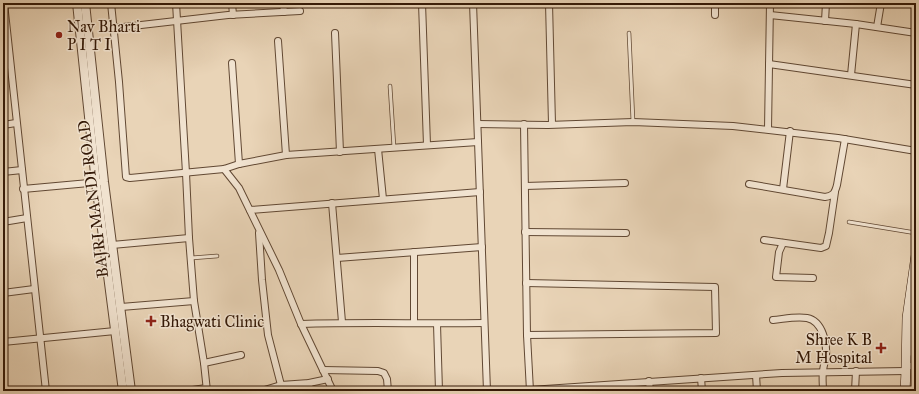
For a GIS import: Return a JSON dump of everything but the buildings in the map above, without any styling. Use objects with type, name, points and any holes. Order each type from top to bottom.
[{"type":"main road","points":[[905,391],[907,318],[916,254]]},
{"type":"main road","points":[[906,368],[916,327]]},
{"type":"street","points":[[4,3],[5,29],[11,70],[46,391]]},
{"type":"street","points":[[77,3],[100,182],[115,331],[123,391]]},
{"type":"street","name":"BAJRI MANDI ROAD","points":[[85,3],[100,182],[112,245],[131,391]]},
{"type":"street","points":[[111,3],[115,28],[126,176],[130,178],[224,169],[239,164],[286,155],[478,142]]},
{"type":"street","points":[[176,3],[194,301],[207,390],[186,391]]},
{"type":"street","points":[[232,3],[233,15]]},
{"type":"street","points":[[283,3],[284,12]]},
{"type":"street","points":[[422,3],[427,145]]},
{"type":"street","points":[[473,3],[487,391]]},
{"type":"street","points":[[549,3],[552,124]]},
{"type":"street","points":[[715,3],[715,14]]},
{"type":"street","points":[[768,129],[770,3]]},
{"type":"street","points":[[825,21],[826,3]]},
{"type":"street","points":[[878,27],[882,3]]},
{"type":"street","points":[[115,28],[233,15],[300,11]]},
{"type":"street","points":[[770,15],[856,24],[916,33]]},
{"type":"street","points":[[851,75],[856,24]]},
{"type":"street","points":[[335,33],[340,152]]},
{"type":"street","points":[[278,41],[286,155]]},
{"type":"street","points":[[232,63],[239,164]]},
{"type":"street","points":[[769,64],[916,85]]},
{"type":"street","points":[[3,71],[11,70]]},
{"type":"street","points":[[478,124],[633,122],[733,126],[845,139],[916,151]]},
{"type":"street","points":[[3,125],[16,123]]},
{"type":"street","points":[[524,124],[527,335],[530,390],[582,389],[649,381],[822,371],[856,371],[916,366]]},
{"type":"street","points":[[783,189],[790,132]]},
{"type":"street","points":[[764,240],[821,248],[826,246],[845,139]]},
{"type":"street","points":[[378,149],[383,199]]},
{"type":"street","points":[[224,169],[239,188],[250,210],[333,391]]},
{"type":"street","points":[[3,172],[22,170]]},
{"type":"street","points":[[23,189],[100,182]]},
{"type":"street","points":[[524,186],[625,183]]},
{"type":"street","points":[[749,184],[825,197],[831,196],[835,192]]},
{"type":"street","points":[[250,210],[480,192]]},
{"type":"street","points":[[332,203],[342,322]]},
{"type":"street","points":[[3,222],[27,218]]},
{"type":"street","points":[[259,229],[262,280],[268,334],[281,385]]},
{"type":"street","points":[[525,232],[626,233]]},
{"type":"street","points":[[112,245],[189,238]]},
{"type":"street","points":[[783,243],[779,252],[776,277],[813,278]]},
{"type":"street","points":[[337,258],[482,247]]},
{"type":"street","points":[[414,252],[414,323]]},
{"type":"street","points":[[526,283],[715,287],[716,333],[527,335]]},
{"type":"street","points":[[3,293],[34,289]]},
{"type":"street","points":[[121,307],[194,301]]},
{"type":"street","points":[[773,320],[809,318],[817,323],[822,332],[825,343],[826,357],[822,371],[823,391]]},
{"type":"street","points":[[301,324],[342,322],[438,324],[484,323]]},
{"type":"street","points":[[438,324],[438,391]]},
{"type":"street","points":[[3,342],[40,337],[115,331]]},
{"type":"street","points":[[204,363],[241,355]]},
{"type":"street","points":[[323,370],[378,371],[384,373],[387,379],[388,391]]},
{"type":"street","points":[[855,391],[856,371]]},
{"type":"street","points":[[756,375],[757,391]]},
{"type":"street","points":[[701,378],[702,391]]},
{"type":"street","points":[[260,391],[281,385],[309,383],[328,379]]},
{"type":"street","points":[[649,381],[650,391]]},
{"type":"street","points":[[309,383],[310,391]]},
{"type":"lane","points":[[629,33],[633,122]]},
{"type":"lane","points":[[390,86],[394,148]]},
{"type":"lane","points":[[849,222],[916,233]]},
{"type":"lane","points":[[191,258],[217,256]]},
{"type":"place","name":"Nav Bharti P I T I","points":[[59,35]]},
{"type":"place","name":"Bhagwati Clinic","points":[[151,321]]},
{"type":"place","name":"Shree K B M Hospital","points":[[881,348]]}]
